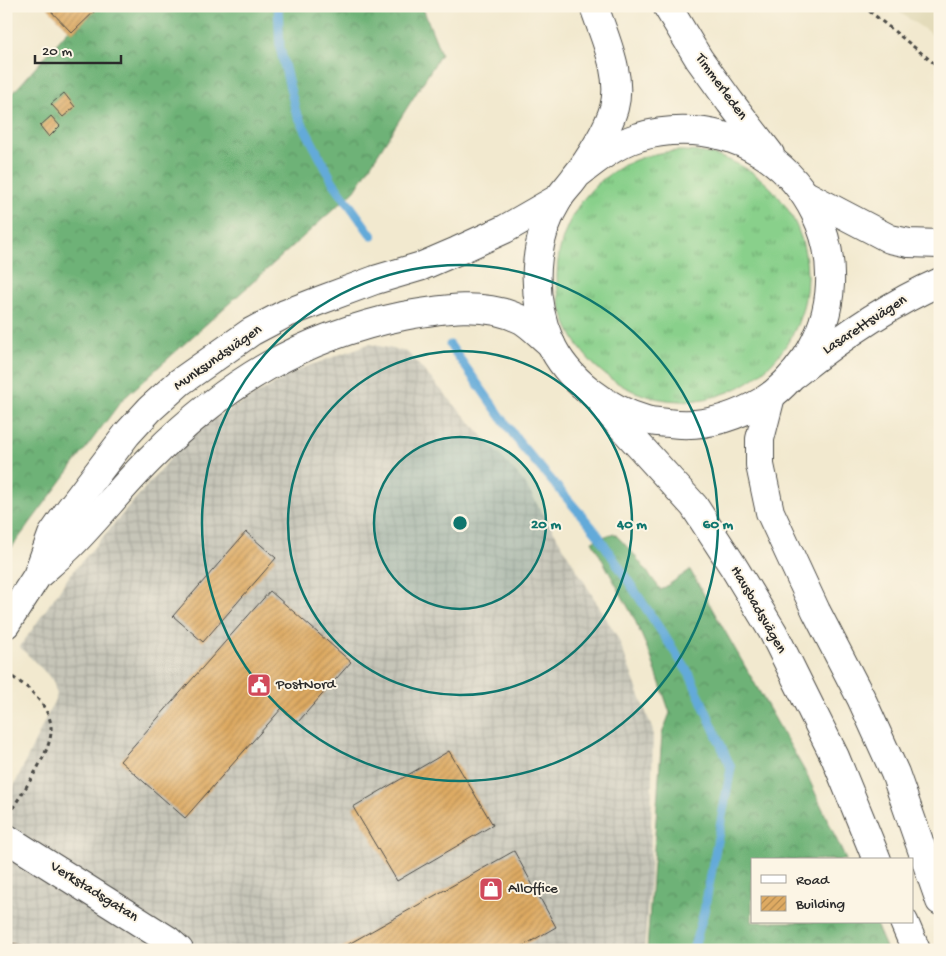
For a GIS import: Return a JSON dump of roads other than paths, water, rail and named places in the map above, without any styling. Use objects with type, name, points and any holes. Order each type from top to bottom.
[{"type":"main road","points":[[578,174],[607,151],[640,136],[677,130],[713,133],[748,145],[779,165],[806,195],[822,227],[830,265],[828,304],[816,342],[795,374],[771,396],[742,413],[712,422],[679,425],[647,420],[616,409],[589,391],[568,370],[551,344],[540,315],[536,285],[538,254],[545,225],[559,198],[578,174],[599,140],[614,108],[616,84],[612,61],[594,6]]},
{"type":"main road","name":"Timmerleden","points":[[667,6],[730,102],[779,165]]},
{"type":"main road","points":[[806,195],[890,239],[908,243],[940,244]]},
{"type":"main road","name":"Munksundsvägen","points":[[6,624],[37,576],[52,535],[70,509],[127,434],[150,409],[180,382],[214,356],[251,332],[285,314],[376,280],[422,266],[505,229],[559,198]]},
{"type":"main road","name":"Lasarettsvägen","points":[[795,374],[890,307],[940,282]]},
{"type":"main road","name":"Munksundsvägen","points":[[37,576],[70,546],[152,457],[187,424],[251,375],[290,354],[332,336],[375,322],[419,313],[458,308],[492,310],[522,321],[551,344]]},
{"type":"main road","name":"Havsbadsvägen","points":[[589,391],[694,506],[733,566],[773,632],[835,757],[876,858]]},
{"type":"main road","points":[[771,396],[760,439],[760,465],[770,512],[816,611],[861,698],[895,773],[940,901]]},
{"type":"main road","name":"Verkstadsgatan","points":[[6,838],[168,940],[179,950]]},
{"type":"main road","points":[[905,924],[916,950]]},
{"type":"waterway","points":[[278,6],[280,48],[296,112],[333,182],[372,236]]},
{"type":"waterway","points":[[450,345],[521,445],[596,532],[690,675],[731,768],[704,912],[693,950]]},
{"type":"place","name":"PostNord","points":[[259,685]]},
{"type":"place","name":"AllOffice","points":[[491,889]]}]
